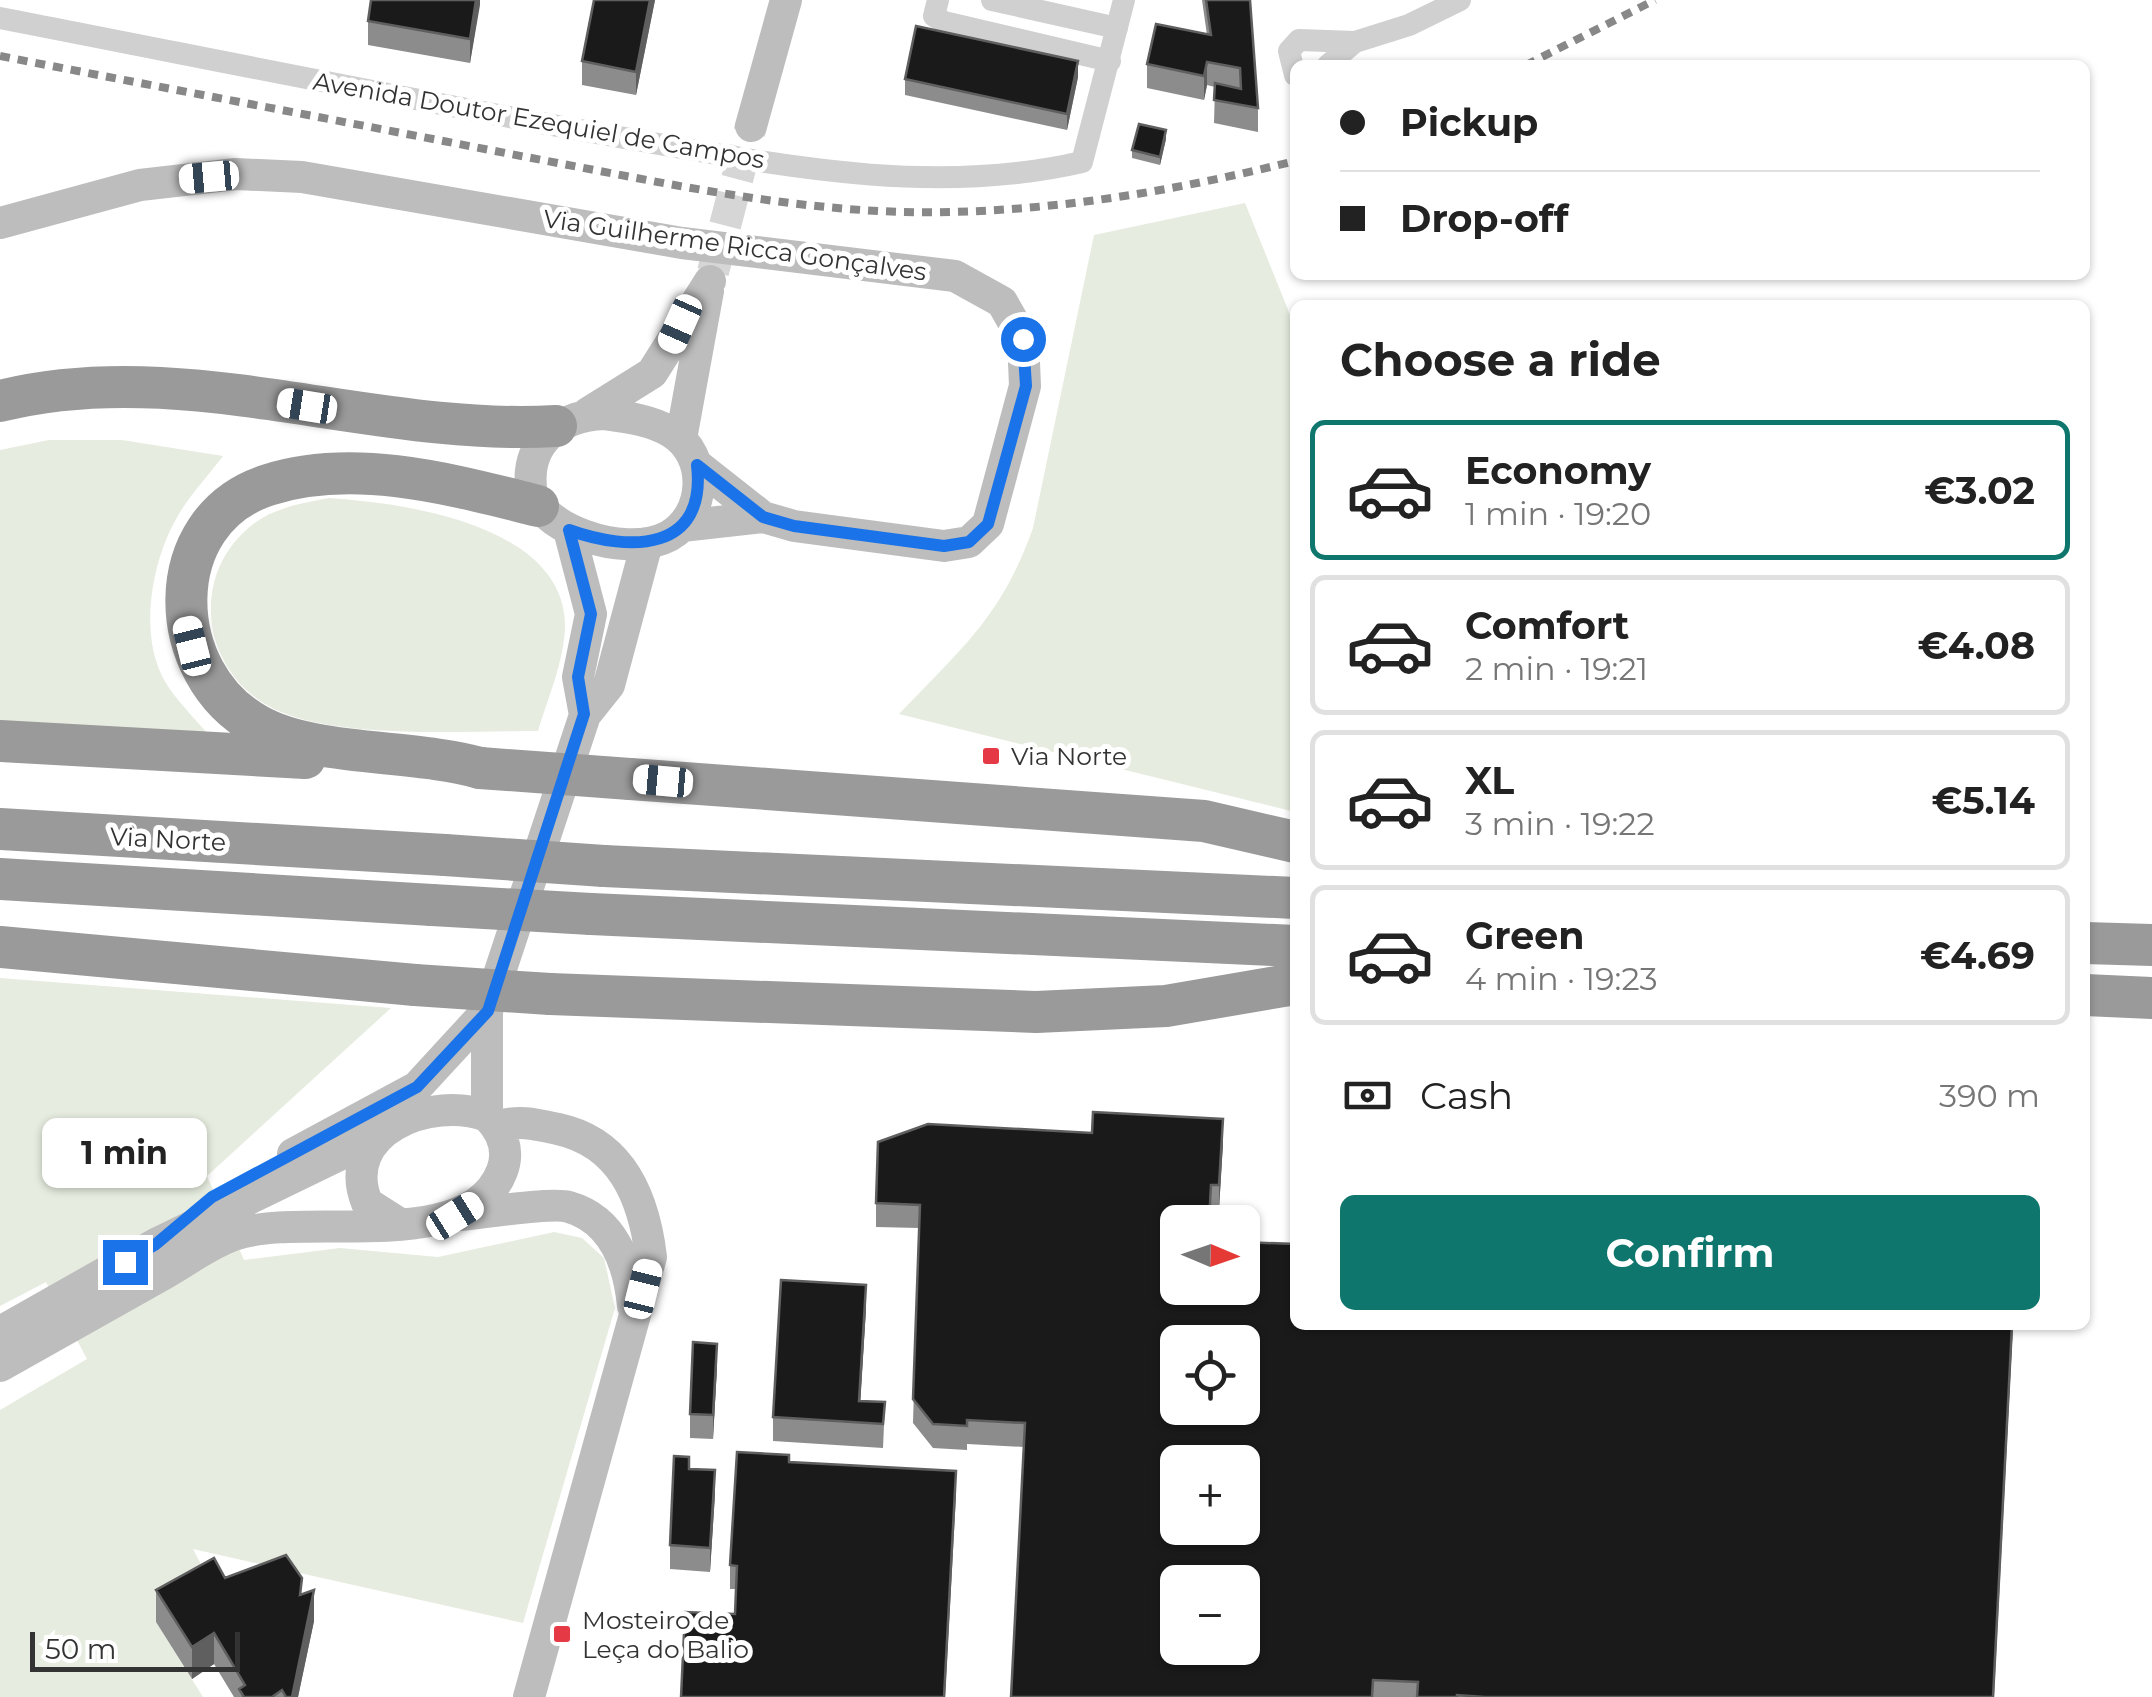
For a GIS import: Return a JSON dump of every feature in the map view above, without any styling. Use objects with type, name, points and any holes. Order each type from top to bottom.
[{"type":"highway","points":[[0,402],[97,386],[231,394],[495,430],[570,420]]},
{"type":"highway","points":[[480,768],[438,756],[289,738],[234,712],[207,680],[192,646],[184,614],[187,574],[212,520],[234,502],[266,485],[329,472],[374,474],[554,518]]},
{"type":"highway","points":[[0,741],[480,768],[1204,821],[1290,841]]},
{"type":"highway","name":"Via Norte","points":[[0,829],[604,866],[1290,898]]},
{"type":"highway","name":"Via Norte","points":[[0,879],[591,914],[1290,946]]},
{"type":"highway","points":[[2090,943],[2152,946]]},
{"type":"highway","points":[[0,947],[185,968],[550,994],[1036,1012],[1166,1006],[1290,985]]},
{"type":"highway","points":[[0,974],[185,968]]},
{"type":"highway","points":[[2090,995],[2152,998]]},
{"type":"main road","points":[[751,126],[786,0]]},
{"type":"main road","name":"Via Guilherme Ricca Gonçalves","points":[[0,224],[154,183],[236,174],[302,178],[682,243],[954,276],[1002,302],[1023,339],[1027,370],[988,524],[980,535],[957,546],[944,546],[794,526],[763,517]]},
{"type":"main road","points":[[584,714],[578,677],[591,614],[554,518],[530,484],[533,458],[570,420],[652,373],[710,281],[689,452],[696,502],[682,526]]},
{"type":"main road","points":[[570,420],[636,419],[689,452],[763,517]]},
{"type":"main road","points":[[554,518],[612,542],[646,543],[682,526],[763,517]]},
{"type":"main road","points":[[413,1116],[463,1062],[584,714],[609,685],[646,543]]},
{"type":"main road","points":[[455,1216],[486,1196],[505,1163],[505,1144],[492,1121],[479,1020]]},
{"type":"main road","points":[[156,1244],[212,1197],[417,1087],[479,1020]]},
{"type":"main road","points":[[0,1332],[156,1244],[413,1116],[447,1106],[492,1121],[521,1120],[578,1133],[611,1154],[632,1184],[646,1216],[652,1257],[529,1697]]},
{"type":"main road","points":[[380,1135],[367,1151],[361,1187],[367,1203],[400,1224]]},
{"type":"main road","points":[[0,1366],[233,1236],[296,1223],[400,1224],[566,1206],[593,1220],[612,1237],[630,1273],[635,1321]]},
{"type":"street","points":[[938,0],[934,16],[944,22],[1110,61],[1124,0]]},
{"type":"street","points":[[992,0],[1117,28]]},
{"type":"street","points":[[1291,60],[1289,51],[1299,40],[1355,42],[1408,26],[1460,0]]},
{"type":"street","name":"Avenida Doutor Ezequiel de Campos","points":[[0,18],[507,117],[898,178],[1027,174],[1082,162],[1110,61]]},
{"type":"street","points":[[1334,60],[1355,42]]},
{"type":"shaded area","points":[[1245,203],[1290,315],[1290,811],[899,714],[978,630],[1021,559],[1033,528],[1094,235]]},
{"type":"shaded area","points":[[49,440],[122,440],[223,456],[186,503],[168,536],[155,576],[150,619],[163,678],[212,739],[0,724],[0,450]]},
{"type":"shaded area","points":[[329,498],[398,506],[476,526],[511,543],[539,565],[558,592],[565,627],[559,666],[538,731],[407,732],[308,721],[256,698],[236,679],[213,631],[211,605],[215,578],[227,553],[245,531],[264,517]]},
{"type":"shaded area","points":[[0,978],[391,1008],[207,1176],[244,1260],[340,1248],[438,1257],[554,1232],[582,1238],[604,1258],[615,1308],[523,1623],[193,1549],[214,1589],[156,1622],[203,1697],[0,1697],[0,1410],[87,1359],[46,1282],[0,1306]]},
{"type":"building","points":[[371,0],[476,0],[470,39],[368,21]]},
{"type":"building","points":[[594,0],[650,0],[636,72],[582,61]]},
{"type":"building","points":[[1206,0],[1250,0],[1258,108],[1214,100],[1215,83],[1241,89],[1240,68],[1207,62],[1204,76],[1147,64],[1156,24],[1211,35]]},
{"type":"building","points":[[916,26],[1078,61],[1067,114],[905,79]]},
{"type":"building","points":[[1139,124],[1166,130],[1160,157],[1132,150]]},
{"type":"building","points":[[1093,1112],[1223,1119],[1219,1185],[1211,1185],[1210,1205],[1160,1205],[1160,1305],[1260,1305],[1260,1243],[1290,1244],[1290,1330],[2012,1330],[1993,1697],[1417,1697],[1418,1682],[1373,1680],[1372,1697],[1011,1697],[1025,1423],[967,1420],[967,1426],[933,1424],[913,1399],[920,1205],[876,1203],[878,1142],[928,1124],[1092,1133]]},
{"type":"building","points":[[781,1280],[866,1285],[859,1401],[885,1402],[883,1424],[773,1417]]},
{"type":"building","points":[[693,1342],[717,1344],[713,1415],[690,1414]]},
{"type":"building","points":[[737,1452],[789,1455],[789,1462],[956,1471],[944,1697],[681,1697],[685,1612],[735,1614],[737,1566],[730,1565]]},
{"type":"building","points":[[674,1456],[689,1457],[689,1469],[715,1470],[710,1548],[670,1545]]},
{"type":"building","points":[[286,1555],[302,1578],[300,1595],[314,1590],[292,1697],[286,1697],[282,1690],[272,1697],[244,1697],[239,1689],[245,1685],[214,1633],[192,1647],[156,1590],[214,1558],[225,1578]]},
{"type":"tunnel","points":[[713,272],[751,126]]},
{"type":"railway","points":[[1536,60],[1655,0]]},
{"type":"railway","points":[[0,56],[685,187],[845,209],[952,212],[1039,207],[1168,189],[1290,162]]},
{"type":"place","name":"Via Norte","points":[[991,756]]},
{"type":"place","name":"Mosteiro de Leça do Balio","points":[[562,1634]]},
{"type":"route","points":[[125,1262],[156,1244],[212,1197],[417,1087],[488,1011],[584,714],[578,677],[591,614],[569,530],[629,544],[670,535],[690,516],[696,502],[697,465],[763,517],[794,526],[944,546],[969,542],[988,524],[1026,386],[1027,354],[1023,339]]}]
